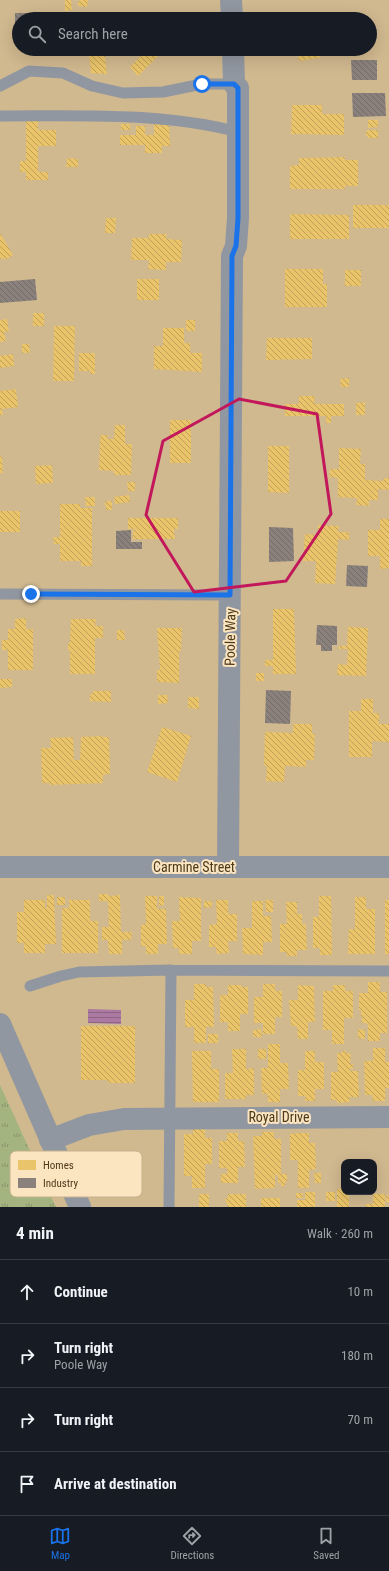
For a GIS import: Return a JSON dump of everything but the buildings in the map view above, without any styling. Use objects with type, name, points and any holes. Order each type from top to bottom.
[{"type":"street","points":[[231,0],[232,12]]},
{"type":"street","name":"Poole Way","points":[[228,867],[232,256],[236,246],[238,218],[238,88],[234,84],[233,56]]},
{"type":"street","name":"Carmine Street","points":[[0,867],[389,867]]},
{"type":"street","points":[[0,1024],[55,1151]]},
{"type":"street","name":"Royal Drive","points":[[50,1140],[89,1125],[107,1121],[170,1117],[389,1117]]},
{"type":"street","points":[[76,1197],[80,1207]]},
{"type":"lane","points":[[0,86],[29,71],[63,73],[92,86],[123,93],[163,92],[202,84],[234,84]]},
{"type":"lane","points":[[0,116],[169,119],[212,125],[238,132]]},
{"type":"lane","points":[[0,594],[230,595]]},
{"type":"lane","points":[[30,986],[79,972],[171,970],[389,971]]},
{"type":"lane","points":[[169,1207],[171,970]]},
{"type":"highlighted area","points":[[239,399],[317,414],[331,514],[286,581],[194,592],[146,515],[163,441]]},
{"type":"green space","points":[[0,1085],[30,1151],[10,1151],[10,1197],[51,1197],[56,1207],[0,1207]]},
{"type":"shaded area","points":[[88,1009],[121,1010],[121,1024],[88,1023]]},
{"type":"route","points":[[31,594],[230,595],[232,462],[232,256],[236,246],[238,218],[238,88],[234,84],[202,84]]}]
